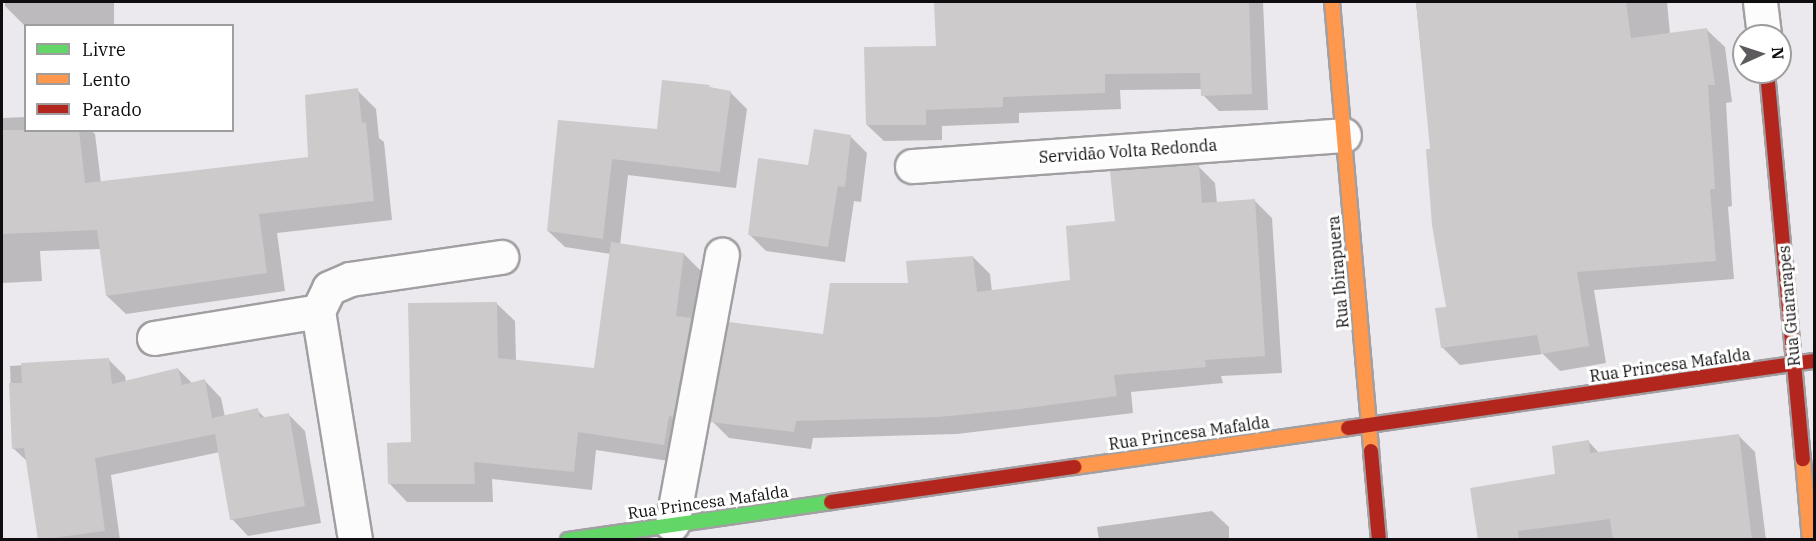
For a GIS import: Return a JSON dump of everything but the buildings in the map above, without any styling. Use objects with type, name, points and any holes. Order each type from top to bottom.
[{"type":"street","name":"Rua Ibirapuera","points":[[1332,2],[1379,540]]},
{"type":"street","points":[[1761,2],[1763,24]]},
{"type":"street","name":"Rua Guararapes","points":[[1768,84],[1810,540]]},
{"type":"street","name":"Servidão Volta Redonda","points":[[912,166],[1344,135]]},
{"type":"street","points":[[672,524],[722,255]]},
{"type":"street","points":[[356,540],[318,311],[329,288],[350,279],[501,257]]},
{"type":"street","points":[[154,338],[318,311]]},
{"type":"street","name":"Rua Princesa Mafalda","points":[[568,540],[1369,423],[1815,362]]},
{"type":"traffic: fast","points":[[568,540],[831,502]]},
{"type":"traffic: slow","points":[[1332,2],[1371,451]]},
{"type":"traffic: slow","points":[[1074,467],[1348,428]]},
{"type":"traffic: slow","points":[[1803,459],[1810,540]]},
{"type":"traffic: jam","points":[[1768,84],[1803,459]]},
{"type":"traffic: jam","points":[[1348,428],[1814,361]]},
{"type":"traffic: jam","points":[[1371,451],[1379,540]]},
{"type":"traffic: jam","points":[[831,502],[1074,467]]}]
